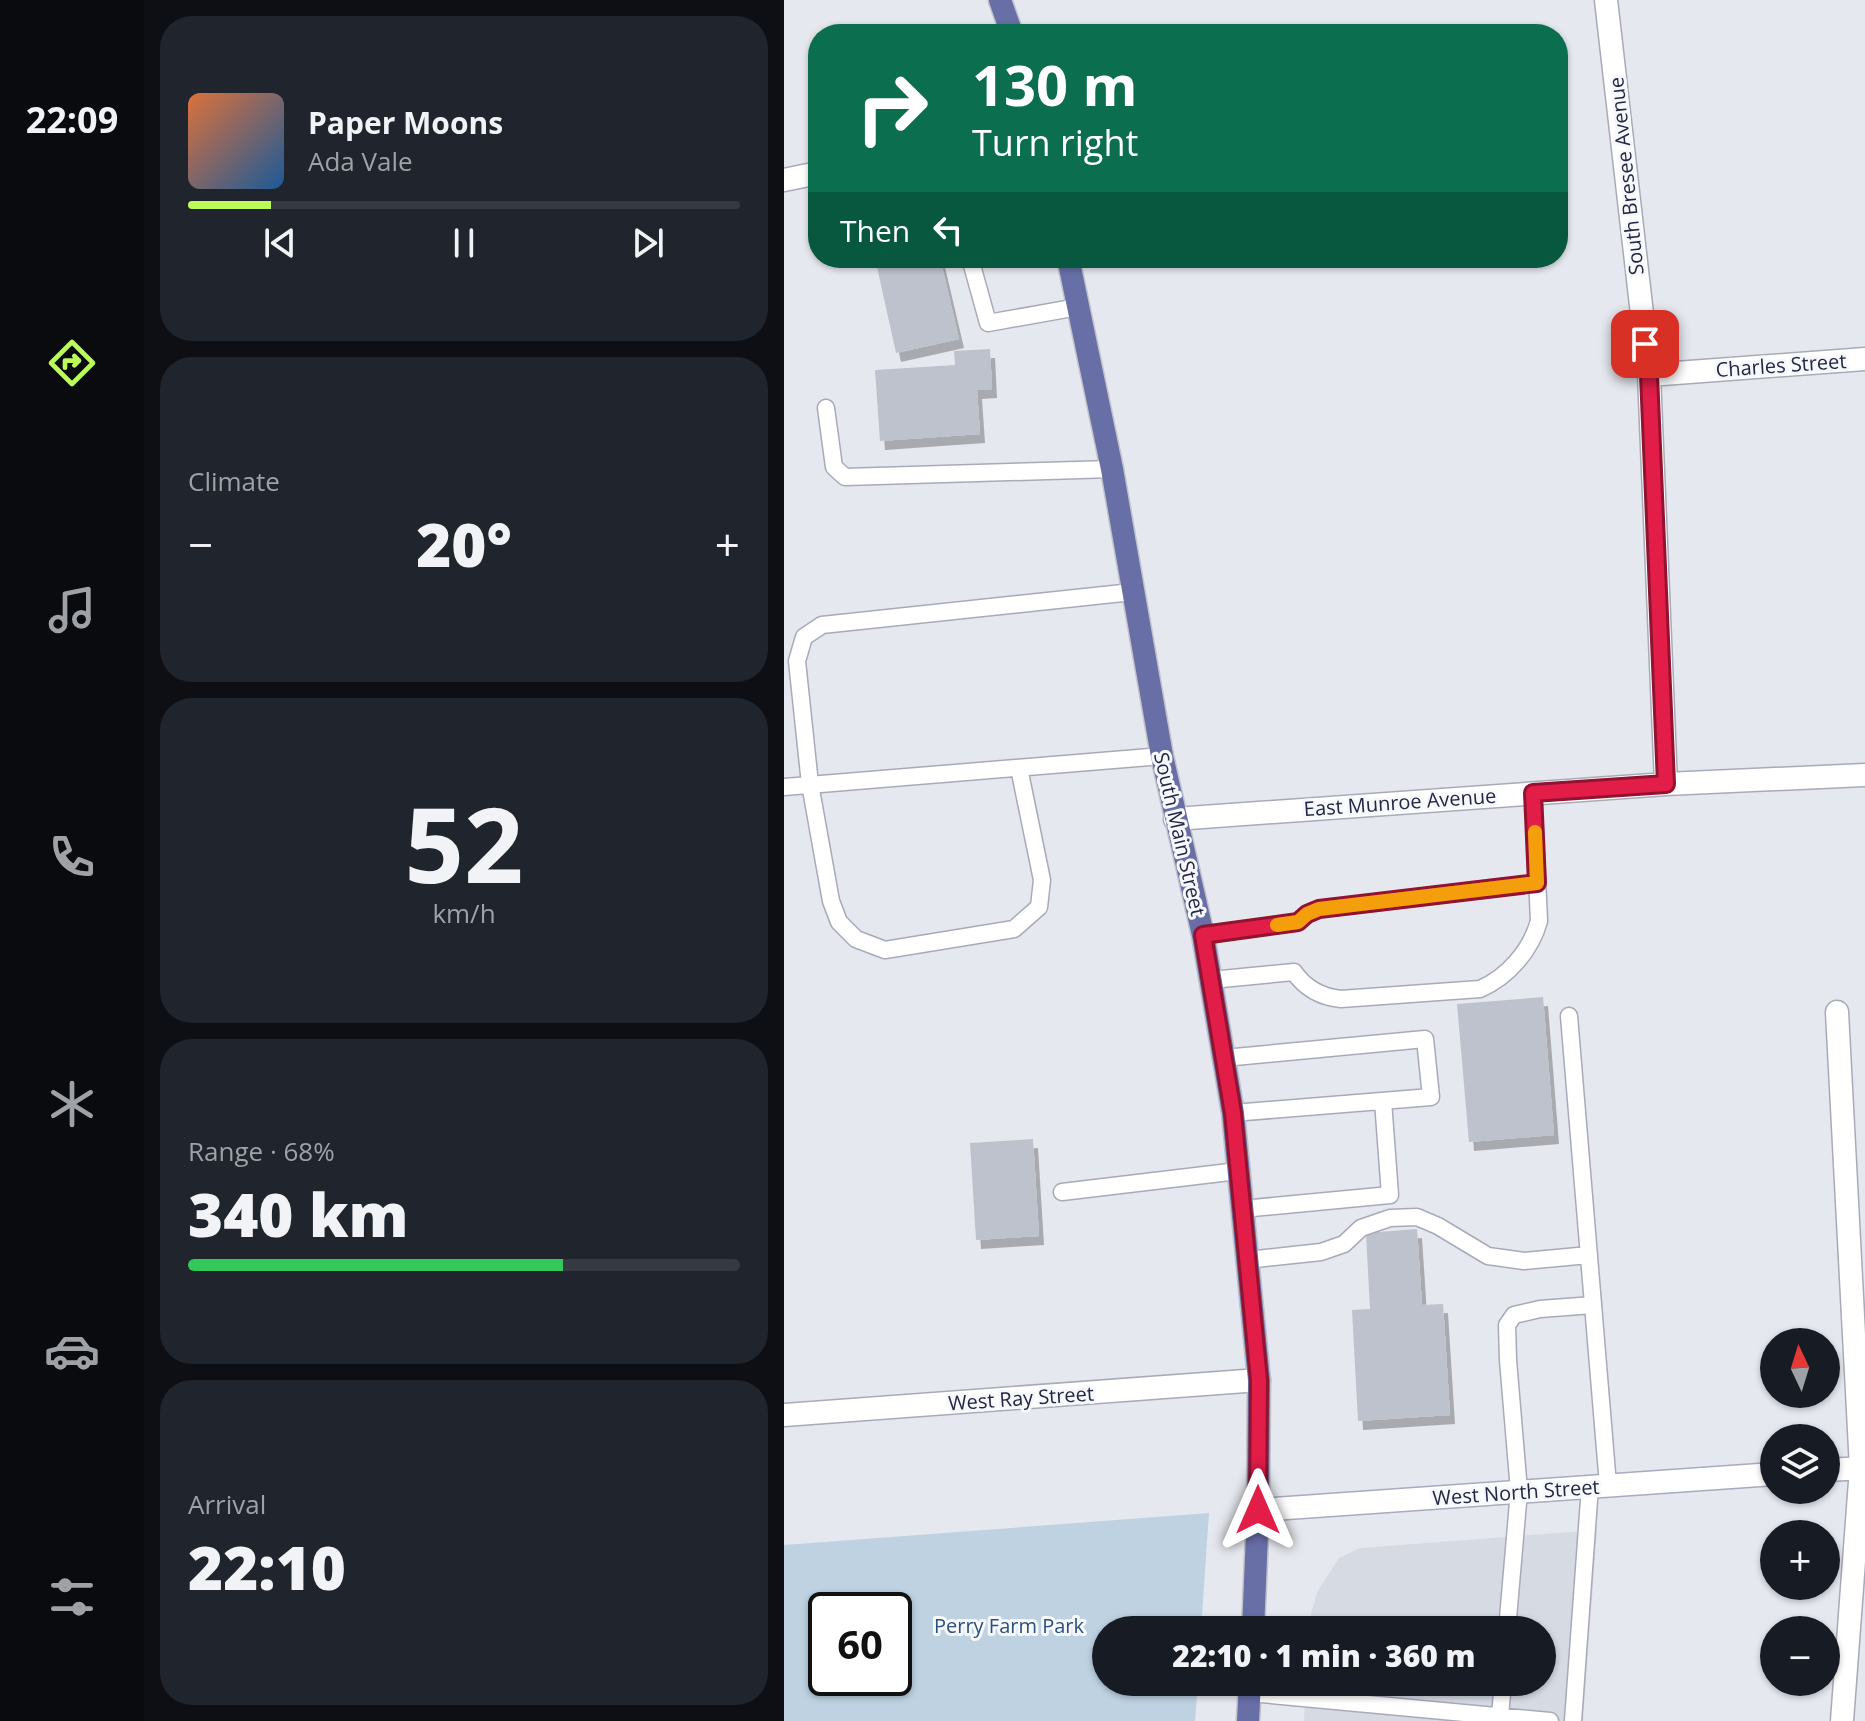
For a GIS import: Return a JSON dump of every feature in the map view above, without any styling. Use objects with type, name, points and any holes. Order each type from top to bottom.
[{"type":"main road","points":[[1000,0],[1008,24]]},
{"type":"main road","name":"South Main Street","points":[[1070,268],[1112,469],[1162,756],[1203,935],[1233,1113],[1259,1380],[1254,1616]]},
{"type":"main road","points":[[1248,1721],[1250,1696]]},
{"type":"street","name":"South Bresee Avenue","points":[[1606,0],[1649,375],[1666,784]]},
{"type":"street","points":[[784,180],[808,175]]},
{"type":"street","name":"Charles Street","points":[[1649,375],[1865,359]]},
{"type":"street","name":"East Munroe Avenue","points":[[1175,819],[1666,784],[1865,775]]},
{"type":"street","points":[[1837,1012],[1863,1468],[1842,1721]]},
{"type":"street","name":"West Ray Street","points":[[784,1415],[1259,1380]]},
{"type":"street","points":[[1840,1469],[1863,1468]]},
{"type":"street","name":"West North Street","points":[[1258,1510],[1760,1475]]},
{"type":"lane","points":[[973,268],[988,323],[1078,307]]},
{"type":"lane","points":[[826,408],[834,467],[845,477],[1112,469]]},
{"type":"lane","points":[[1019,768],[1042,880],[1039,907],[1014,929],[885,950],[856,939],[839,922],[831,901],[810,784],[797,661],[804,637],[822,625],[1132,592]]},
{"type":"lane","points":[[784,787],[1162,756]]},
{"type":"lane","points":[[1211,980],[1294,972],[1314,991],[1328,998],[1341,999],[1480,989],[1496,982],[1534,939],[1539,921],[1533,793]]},
{"type":"lane","points":[[1203,935],[1298,922],[1319,909],[1537,883]]},
{"type":"lane","points":[[1569,1016],[1593,1305],[1599,1486],[1573,1721]]},
{"type":"lane","points":[[1224,1058],[1425,1039],[1431,1097],[1233,1113]]},
{"type":"lane","points":[[1242,1209],[1390,1195],[1383,1101]]},
{"type":"lane","points":[[1062,1192],[1238,1171]]},
{"type":"lane","points":[[1247,1260],[1321,1252],[1344,1244],[1361,1228],[1390,1218],[1417,1217],[1488,1256],[1524,1261],[1589,1255]]},
{"type":"lane","points":[[1508,1616],[1519,1491],[1507,1325],[1514,1315],[1540,1309],[1593,1305]]},
{"type":"lane","points":[[1321,1696],[1550,1721]]},
{"type":"lane","points":[[1500,1716],[1502,1696]]},
{"type":"shaded area","points":[[1597,1530],[1583,1721],[1304,1721],[1305,1696],[1556,1696],[1556,1616],[1311,1616],[1317,1592],[1339,1558],[1360,1548]]},
{"type":"green space","name":"Perry Farm Park","points":[[1209,1513],[1202,1616],[1092,1616],[1092,1696],[1197,1696],[1195,1721],[784,1721],[784,1545]]},
{"type":"building","points":[[877,268],[942,268],[959,339],[896,353]]},
{"type":"building","points":[[990,349],[992,389],[977,390],[980,434],[880,441],[875,370],[955,365],[954,351]]},
{"type":"building","points":[[1543,997],[1554,1135],[1469,1142],[1457,1004]]},
{"type":"building","points":[[1033,1139],[1039,1236],[976,1240],[970,1143]]},
{"type":"building","points":[[1417,1229],[1422,1305],[1443,1304],[1450,1415],[1358,1421],[1352,1310],[1370,1309],[1366,1233]]},
{"type":"slow traffic","points":[[1277,925],[1298,922],[1319,909],[1537,883],[1535,832]]},
{"type":"route","points":[[1258,1510],[1259,1380],[1233,1113],[1203,935],[1298,922],[1319,909],[1537,883],[1533,793],[1666,784],[1649,375],[1645,344]]}]
